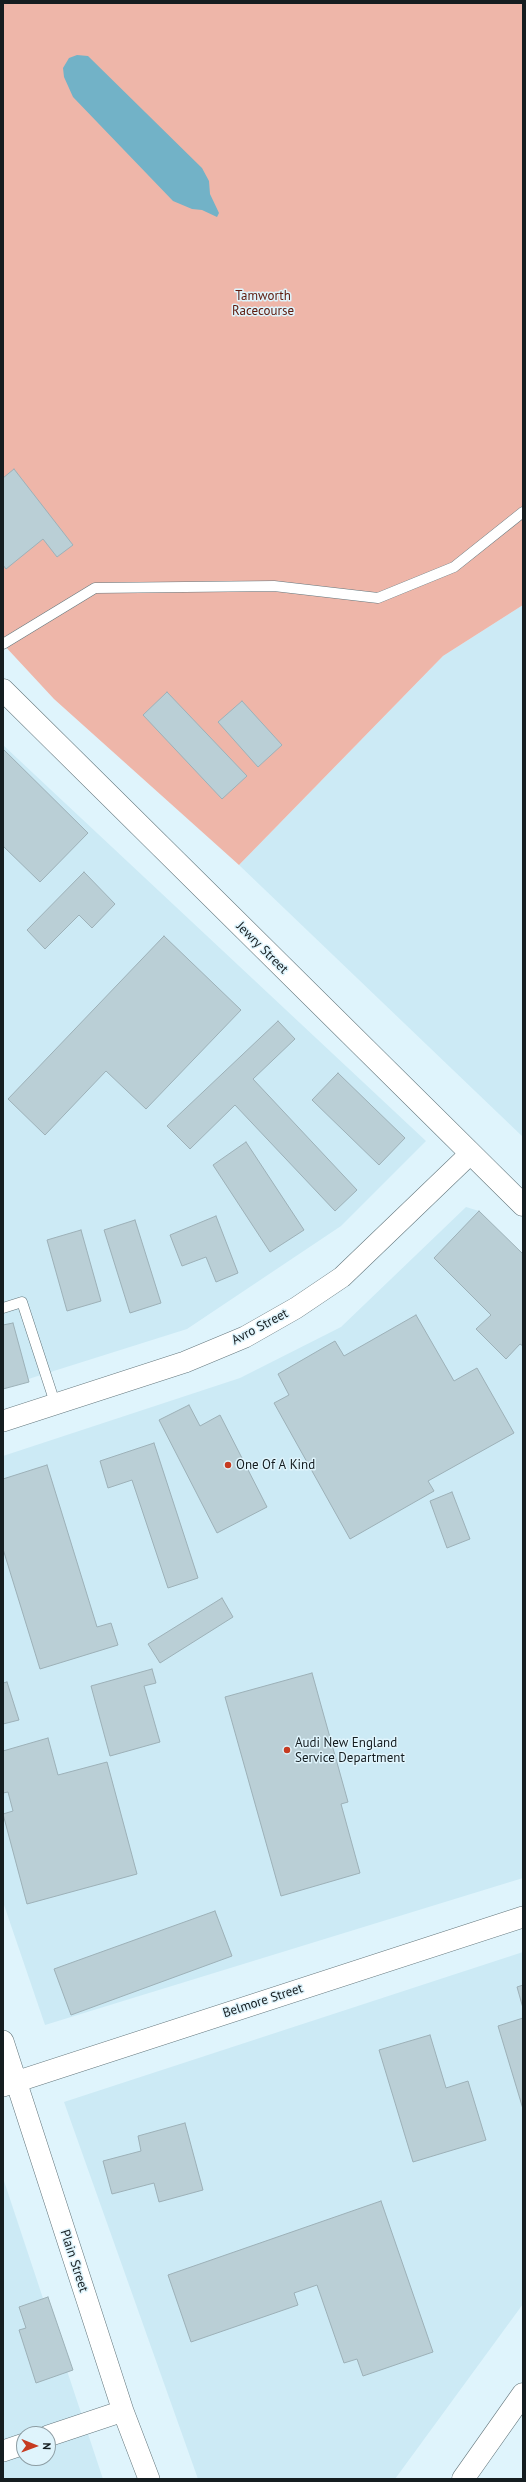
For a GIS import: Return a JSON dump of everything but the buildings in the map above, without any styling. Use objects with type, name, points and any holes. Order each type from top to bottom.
[{"type":"main road","name":"Jewry Street","points":[[3,690],[523,1205]]},
{"type":"main road","points":[[463,2479],[523,2394]]},
{"type":"street","name":"Avro Street","points":[[3,1421],[185,1362],[245,1337],[296,1308],[342,1277],[470,1154]]},
{"type":"street","name":"Belmore Street","points":[[10,2083],[523,1917]]},
{"type":"street","name":"Plain Street","points":[[3,2041],[10,2083],[123,2411],[149,2479]]},
{"type":"street","points":[[56,2433],[123,2411]]},
{"type":"street","points":[[3,2451],[16,2447]]},
{"type":"lane","points":[[3,644],[95,588],[274,586],[378,598],[454,567],[523,512]]},
{"type":"lane","points":[[3,1308],[22,1302],[55,1403]]},
{"type":"shaded area","points":[[523,605],[523,1137],[239,865],[443,656]]},
{"type":"shaded area","points":[[3,745],[426,1141],[341,1226],[187,1329],[3,1387]]},
{"type":"shaded area","points":[[466,1207],[479,1211],[523,1254],[523,1878],[45,2025],[3,1902],[3,1456],[240,1378],[341,1327]]},
{"type":"shaded area","points":[[523,1952],[523,2304],[395,2479],[198,2479],[64,2102]]},
{"type":"shaded area","points":[[3,2178],[103,2479],[3,2479]]},
{"type":"green space","name":"Tamworth Racecourse","points":[[3,3],[523,3],[523,605],[443,656],[239,865],[54,699],[3,644]]},
{"type":"water","points":[[77,55],[88,56],[202,168],[209,181],[210,194],[219,213],[217,217],[202,210],[192,209],[173,201],[73,97],[64,77],[63,68],[69,58]]},
{"type":"place","name":"One Of A Kind","points":[[228,1465]]},
{"type":"place","name":"Audi New England Service Department","points":[[287,1750]]}]
